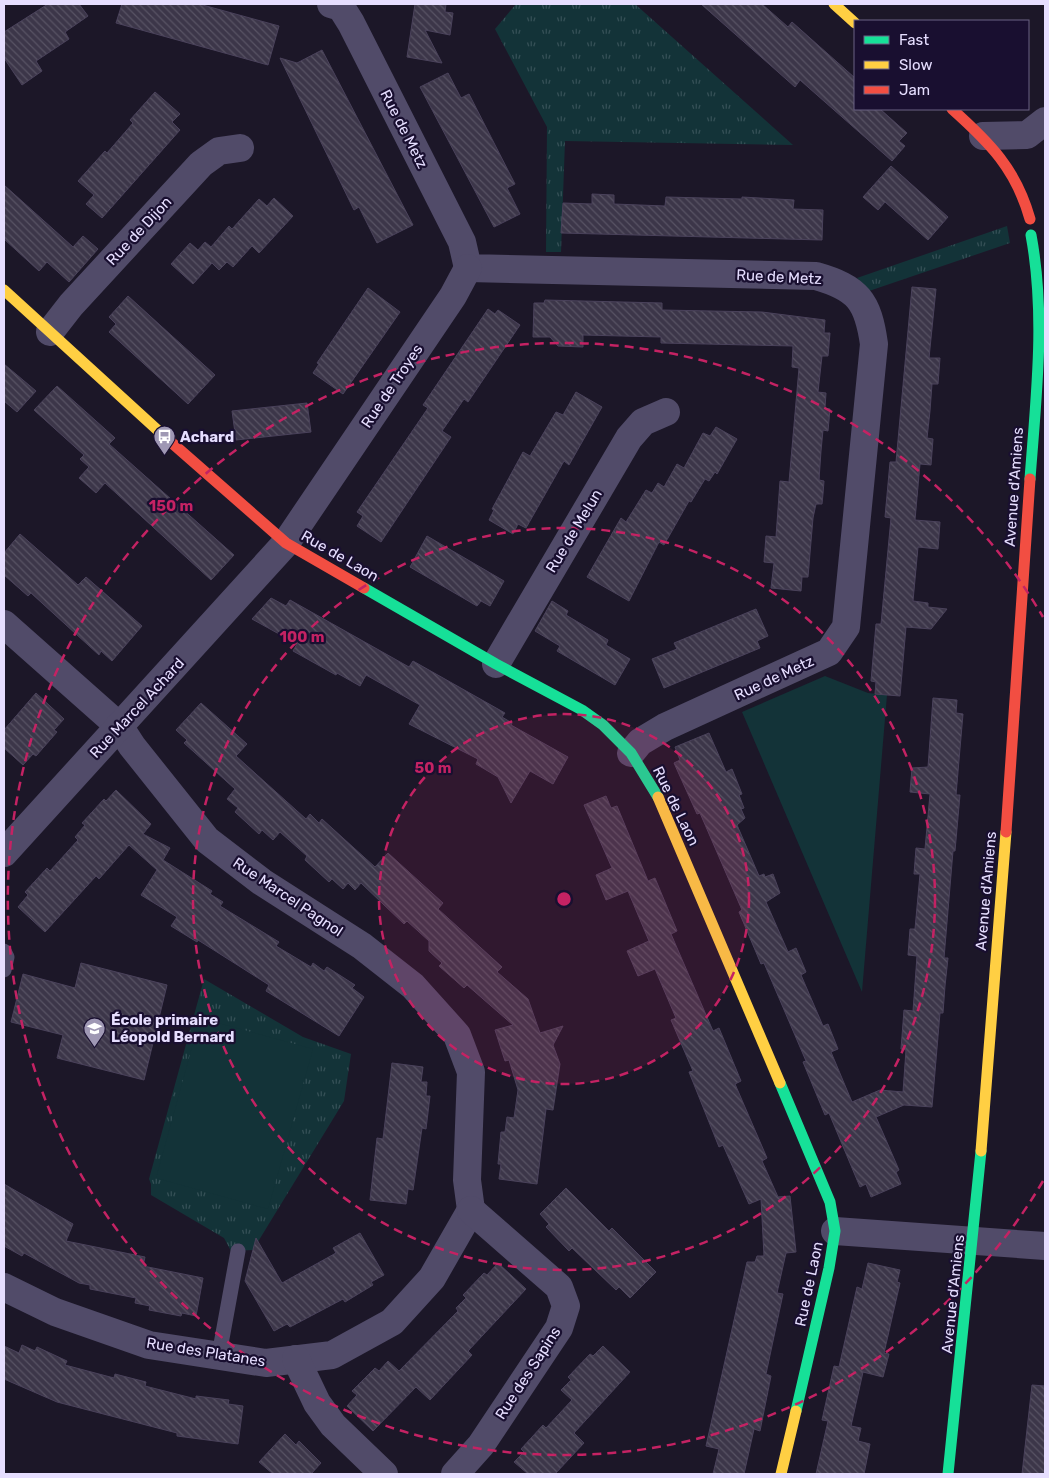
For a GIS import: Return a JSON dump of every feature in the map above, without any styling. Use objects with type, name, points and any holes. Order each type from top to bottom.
[{"type":"street","points":[[834,4],[854,22]]},
{"type":"street","name":"Rue de Metz","points":[[338,5],[462,242],[468,268],[816,276],[839,282],[853,292],[866,308],[871,322],[874,344],[846,627],[829,652],[665,727],[640,742],[631,753]]},
{"type":"street","points":[[953,110],[983,136],[1013,171],[1030,187]]},
{"type":"street","points":[[983,136],[1027,135],[1045,121]]},
{"type":"street","name":"Rue de Dijon","points":[[50,332],[71,305],[201,164],[218,151],[240,148]]},
{"type":"street","name":"Avenue d'Amiens","points":[[948,1474],[974,1240],[1007,818],[1043,306],[1030,219],[1026,202],[1013,171]]},
{"type":"street","points":[[1030,219],[1037,204]]},
{"type":"street","points":[[1031,235],[1035,242],[1045,251]]},
{"type":"street","name":"Rue de Troyes","points":[[277,553],[314,502],[453,296],[468,268]]},
{"type":"street","name":"Rue de Laon","points":[[4,290],[50,332],[277,553],[496,664],[582,710],[603,725],[631,753],[664,812],[830,1202],[835,1231],[829,1268],[781,1474]]},
{"type":"street","name":"Rue de Melun","points":[[496,664],[630,438],[643,422],[666,412]]},
{"type":"street","name":"Rue Marcel Achard","points":[[4,853],[277,553]]},
{"type":"street","name":"Rue Marcel Pagnol","points":[[4,624],[119,726],[132,746],[207,840],[262,882],[362,946],[413,986],[457,1035],[471,1072],[467,1180],[471,1210]]},
{"type":"street","name":"Rue des Platanes","points":[[4,1287],[55,1312],[149,1345],[266,1362],[332,1355],[392,1322],[432,1278],[471,1210]]},
{"type":"street","name":"Rue des Sapins","points":[[455,1474],[481,1445],[559,1328],[566,1306],[559,1287],[471,1210]]},
{"type":"street","points":[[835,1231],[1045,1246]]},
{"type":"street","points":[[296,1359],[318,1402],[333,1425],[384,1474]]},
{"type":"lane","points":[[4,952],[7,957],[4,970]]},
{"type":"lane","points":[[219,1356],[238,1251]]},
{"type":"green space","points":[[516,4],[635,4],[793,145],[565,141],[561,252],[546,252],[547,127],[495,29]]},
{"type":"green space","points":[[1007,226],[1010,243],[869,291],[857,278]]},
{"type":"green space","points":[[825,676],[868,693],[887,695],[862,992],[742,712]]},
{"type":"green space","points":[[204,979],[303,1037],[351,1054],[344,1101],[253,1250],[231,1251],[224,1238],[151,1195],[149,1179]]},
{"type":"green space","points":[[200,1018],[313,1049],[268,1209],[156,1178]]},
{"type":"building","points":[[48,4],[79,4],[88,16],[65,32],[69,39],[36,61],[42,71],[22,85],[4,58],[4,32]]},
{"type":"building","points":[[122,4],[199,4],[279,26],[268,65],[116,23]]},
{"type":"building","points":[[415,4],[446,4],[445,12],[453,13],[450,35],[425,30],[442,63],[407,57]]},
{"type":"building","points":[[701,4],[762,4],[788,27],[792,22],[854,77],[854,110],[881,110],[907,133],[899,141],[905,146],[892,161],[800,80],[795,87]]},
{"type":"building","points":[[322,50],[413,225],[377,243],[359,207],[354,210],[280,58],[297,63]]},
{"type":"building","points":[[448,73],[461,98],[469,94],[515,184],[507,188],[520,214],[494,227],[420,87]]},
{"type":"building","points":[[155,92],[180,114],[172,122],[180,130],[102,218],[86,204],[94,195],[78,181],[105,151],[107,153],[133,123],[130,120]]},
{"type":"building","points":[[891,166],[948,217],[928,240],[885,202],[878,210],[863,197]]},
{"type":"building","points":[[4,185],[73,247],[83,236],[98,249],[69,282],[47,262],[39,271],[4,239]]},
{"type":"building","points":[[592,194],[614,195],[614,204],[665,206],[666,197],[742,199],[742,197],[794,200],[793,209],[823,210],[822,240],[561,233],[563,203],[592,204]]},
{"type":"building","points":[[274,198],[293,216],[259,253],[252,246],[233,267],[227,262],[219,270],[212,263],[193,284],[171,264],[190,243],[198,250],[205,242],[211,247],[229,226],[232,229],[259,199],[267,206]]},
{"type":"building","points":[[912,287],[936,289],[929,358],[940,358],[938,384],[932,384],[927,438],[933,439],[931,465],[920,464],[915,520],[940,522],[938,549],[918,547],[913,601],[928,603],[928,607],[947,609],[931,629],[906,627],[900,696],[875,694],[876,682],[871,681],[876,624],[881,624],[891,518],[885,517],[890,462],[896,462]]},
{"type":"building","points":[[368,288],[400,312],[343,394],[313,373],[319,364],[317,363]]},
{"type":"building","points":[[128,296],[215,375],[188,404],[109,332],[116,324],[109,317]]},
{"type":"building","points":[[545,300],[662,303],[662,310],[762,312],[825,320],[824,333],[830,333],[828,356],[822,356],[818,392],[826,393],[825,408],[830,409],[828,431],[823,430],[821,451],[819,480],[824,481],[823,494],[822,504],[816,504],[808,577],[802,577],[801,591],[771,588],[774,563],[764,562],[766,536],[776,537],[780,481],[789,482],[799,368],[792,367],[793,346],[661,343],[661,337],[583,335],[583,347],[558,346],[550,337],[533,337],[534,303],[544,303]]},
{"type":"building","points":[[488,309],[495,314],[498,310],[520,325],[468,402],[464,399],[442,431],[451,437],[381,542],[357,526],[363,516],[357,512],[428,408],[423,405]]},
{"type":"building","points":[[4,364],[36,391],[17,412],[4,401]]},
{"type":"building","points":[[57,386],[115,438],[109,444],[234,555],[211,580],[105,483],[96,493],[79,478],[89,467],[80,459],[84,455],[34,410]]},
{"type":"building","points":[[576,392],[602,407],[569,465],[564,461],[526,528],[518,524],[513,534],[489,520],[494,510],[492,509],[523,452],[530,456],[556,412],[563,415]]},
{"type":"building","points":[[307,403],[311,432],[236,440],[232,411]]},
{"type":"building","points":[[716,427],[737,439],[717,474],[715,472],[709,481],[705,479],[691,502],[689,501],[664,545],[659,542],[629,601],[587,577],[621,518],[626,522],[646,490],[652,493],[658,483],[664,487],[677,464],[684,468],[703,433],[710,436]]},
{"type":"building","points":[[20,534],[78,585],[86,577],[142,626],[112,661],[101,651],[99,655],[31,593],[28,596],[4,575],[4,553]]},
{"type":"building","points":[[427,536],[504,581],[490,606],[481,601],[477,606],[410,567]]},
{"type":"building","points":[[271,598],[286,606],[290,600],[409,667],[413,661],[505,713],[502,717],[512,723],[511,725],[568,757],[553,784],[530,771],[511,803],[498,777],[476,764],[478,759],[409,724],[420,705],[366,675],[360,686],[337,673],[336,675],[293,651],[297,644],[252,619]]},
{"type":"building","points":[[552,601],[568,611],[566,615],[608,640],[606,645],[630,659],[615,685],[557,651],[560,646],[535,631]]},
{"type":"building","points":[[756,609],[768,636],[757,641],[760,648],[664,688],[652,659],[677,649],[674,643]]},
{"type":"building","points":[[36,693],[64,719],[54,730],[57,732],[36,756],[33,754],[23,765],[4,748],[4,730]]},
{"type":"building","points":[[933,698],[957,700],[956,713],[963,714],[956,795],[960,795],[944,958],[948,958],[943,1013],[940,1013],[932,1107],[904,1105],[876,1117],[899,1170],[896,1172],[901,1184],[871,1197],[866,1184],[860,1187],[829,1113],[825,1115],[803,1062],[806,1061],[764,963],[761,964],[739,912],[742,910],[700,813],[697,814],[674,763],[680,760],[675,747],[709,733],[726,772],[732,769],[742,794],[739,795],[744,808],[741,809],[745,818],[737,825],[759,876],[764,874],[765,877],[773,874],[780,893],[766,902],[788,952],[796,948],[806,972],[801,975],[823,1026],[828,1024],[838,1049],[831,1052],[852,1102],[880,1090],[903,1092],[906,1050],[901,1049],[904,1010],[913,1011],[917,956],[908,955],[910,929],[915,929],[920,874],[914,874],[916,848],[925,849],[930,794],[910,792],[912,768],[928,767]]},
{"type":"building","points":[[201,703],[247,744],[236,756],[306,819],[310,814],[319,823],[322,819],[375,867],[388,853],[443,903],[438,909],[502,967],[497,972],[528,999],[540,1033],[563,1026],[553,1045],[560,1064],[553,1110],[546,1109],[537,1184],[499,1179],[501,1164],[498,1164],[501,1132],[505,1132],[507,1117],[514,1118],[518,1090],[509,1060],[505,1061],[495,1030],[513,1025],[467,985],[464,988],[439,966],[442,963],[429,951],[429,941],[407,921],[404,924],[361,883],[355,890],[348,883],[343,889],[332,879],[329,882],[305,860],[307,856],[280,832],[273,840],[262,830],[259,834],[235,812],[238,808],[227,799],[235,789],[184,743],[187,740],[176,730]]},
{"type":"building","points":[[116,790],[151,824],[143,834],[170,848],[163,860],[212,891],[210,894],[223,902],[220,906],[279,942],[276,946],[311,967],[313,963],[324,971],[327,967],[355,985],[352,988],[364,997],[339,1036],[266,991],[269,985],[198,940],[197,942],[171,926],[177,917],[141,895],[157,870],[129,845],[99,879],[96,876],[45,932],[18,907],[28,895],[25,892],[47,868],[50,871],[78,840],[75,837],[85,825],[82,823],[104,799],[106,801]]},
{"type":"building","points":[[606,796],[611,808],[617,806],[648,881],[655,878],[677,931],[671,934],[713,1031],[719,1028],[741,1081],[735,1084],[767,1158],[762,1161],[778,1197],[790,1196],[796,1252],[786,1253],[777,1293],[783,1294],[766,1374],[771,1376],[760,1431],[754,1429],[744,1474],[713,1474],[719,1449],[706,1446],[747,1262],[755,1262],[757,1256],[764,1256],[761,1199],[749,1204],[723,1145],[719,1147],[689,1072],[693,1071],[671,1020],[676,1018],[655,969],[638,976],[627,951],[649,941],[628,891],[606,900],[596,875],[612,868],[584,805]]},
{"type":"building","points":[[81,963],[167,985],[144,1080],[57,1058],[63,1035],[11,1022],[23,974],[75,988]]},
{"type":"building","points":[[392,1063],[423,1067],[421,1082],[427,1082],[426,1096],[430,1096],[426,1129],[422,1128],[413,1190],[408,1189],[406,1204],[370,1200],[377,1138],[383,1139]]},
{"type":"building","points":[[4,1184],[73,1224],[66,1241],[145,1257],[143,1266],[203,1278],[196,1316],[182,1313],[181,1316],[149,1310],[150,1306],[135,1303],[136,1298],[90,1289],[90,1285],[79,1283],[24,1253],[22,1256],[4,1246]]},
{"type":"building","points":[[566,1188],[609,1231],[612,1228],[656,1272],[630,1298],[619,1287],[616,1290],[572,1248],[569,1251],[546,1227],[549,1224],[540,1214]]},
{"type":"building","points":[[360,1233],[384,1275],[371,1282],[373,1285],[345,1302],[343,1299],[290,1327],[287,1324],[274,1331],[245,1281],[256,1238],[282,1283],[336,1253],[333,1248]]},
{"type":"building","points":[[498,1263],[526,1289],[468,1351],[472,1355],[430,1400],[416,1387],[373,1431],[347,1406],[357,1395],[352,1391],[375,1368],[379,1371],[388,1361],[399,1371],[458,1311],[456,1308],[466,1298],[463,1295],[484,1273],[487,1275]]},
{"type":"building","points":[[868,1263],[900,1270],[897,1282],[900,1283],[884,1353],[889,1354],[883,1377],[863,1372],[851,1426],[861,1428],[858,1441],[870,1444],[864,1474],[816,1474],[828,1421],[822,1420],[834,1366],[839,1367],[857,1287],[862,1289]]},
{"type":"building","points":[[22,1345],[35,1351],[37,1347],[67,1361],[65,1365],[114,1378],[115,1374],[146,1382],[145,1386],[196,1399],[196,1396],[229,1400],[228,1404],[243,1406],[238,1444],[177,1436],[177,1433],[57,1402],[4,1379],[4,1346],[19,1353]]},
{"type":"building","points":[[603,1346],[630,1372],[574,1433],[584,1443],[555,1474],[528,1474],[514,1462],[524,1452],[521,1449],[543,1425],[546,1428],[572,1400],[561,1390],[571,1380],[568,1377],[590,1354],[593,1356]]},
{"type":"building","points":[[1032,1385],[1045,1386],[1045,1474],[1022,1474]]},
{"type":"building","points":[[285,1434],[296,1445],[299,1441],[321,1463],[311,1474],[273,1474],[259,1462]]},
{"type":"traffic: fast","points":[[1030,479],[1037,387],[1039,326],[1036,265],[1031,235]]},
{"type":"traffic: fast","points":[[364,588],[496,664],[582,710],[603,725],[631,753],[658,797]]},
{"type":"traffic: fast","points":[[780,1083],[830,1202],[835,1231],[829,1268],[796,1411]]},
{"type":"traffic: fast","points":[[948,1474],[981,1151]]},
{"type":"traffic: slow","points":[[834,4],[854,22]]},
{"type":"traffic: slow","points":[[4,290],[164,436]]},
{"type":"traffic: slow","points":[[658,797],[780,1083]]},
{"type":"traffic: slow","points":[[981,1151],[1006,832]]},
{"type":"traffic: slow","points":[[781,1474],[796,1411]]},
{"type":"traffic: jam","points":[[953,110],[1000,158],[1017,185],[1030,219]]},
{"type":"traffic: jam","points":[[164,436],[286,543],[364,588]]},
{"type":"traffic: jam","points":[[1006,832],[1030,479]]},
{"type":"place","name":"Achard","points":[[164,456]]},
{"type":"place","name":"École primaire Léopold Bernard","points":[[95,1048]]}]
